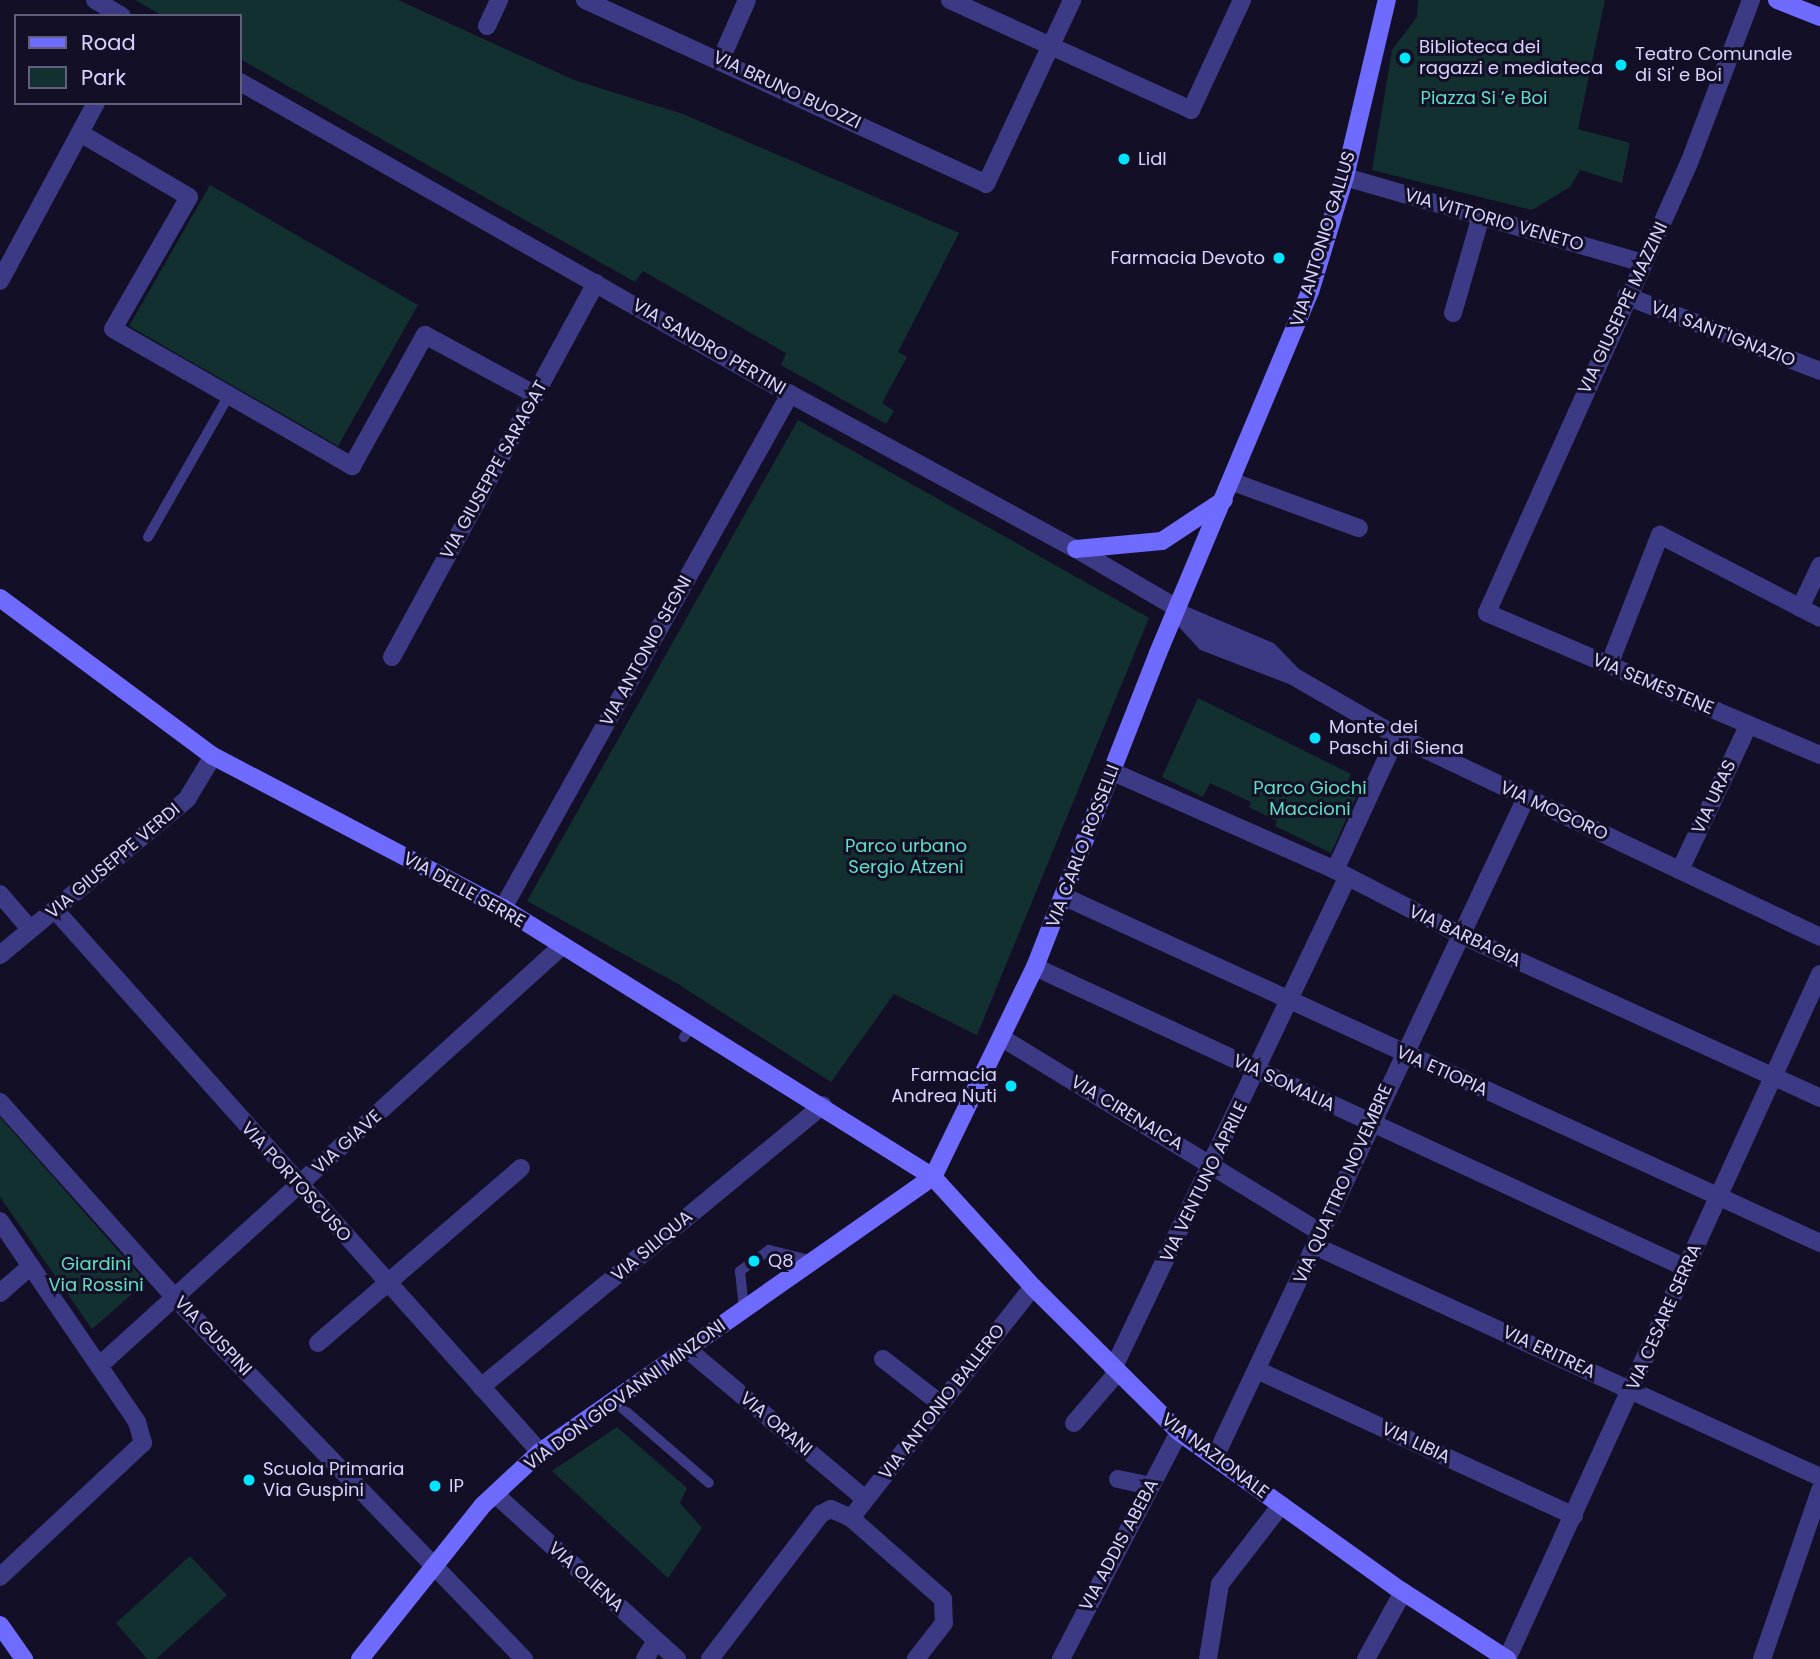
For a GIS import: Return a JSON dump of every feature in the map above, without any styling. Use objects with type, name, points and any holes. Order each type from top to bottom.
[{"type":"street","points":[[94,0],[118,14]]},
{"type":"street","points":[[487,26],[499,0]]},
{"type":"street","name":"VIA BRUNO BUOZZI","points":[[585,0],[721,59],[986,184],[1052,44]]},
{"type":"street","points":[[721,59],[747,0]]},
{"type":"street","points":[[950,0],[1052,44],[1191,110],[1242,0]]},
{"type":"street","points":[[1052,44],[1072,0]]},
{"type":"street","name":"VIA ANTONIO GALLUS","points":[[1227,496],[1310,292],[1345,177],[1387,0]]},
{"type":"street","name":"VIA GIUSEPPE MAZZINI","points":[[1487,613],[1626,296],[1689,163],[1751,0]]},
{"type":"street","points":[[1777,0],[1820,17]]},
{"type":"street","name":"VIA SANDRO PERTINI","points":[[242,83],[790,394],[1076,549],[1177,612]]},
{"type":"street","points":[[0,281],[95,105]]},
{"type":"street","points":[[80,133],[189,197],[113,329],[229,396],[352,466],[425,335],[536,395]]},
{"type":"street","name":"VIA VITTORIO VENETO","points":[[1345,177],[1643,263]]},
{"type":"street","points":[[1453,313],[1480,216]]},
{"type":"street","name":"VIA GIUSEPPE SARAGAT","points":[[392,657],[596,283]]},
{"type":"street","name":"VIA SANT'IGNAZIO","points":[[1626,296],[1820,371]]},
{"type":"street","name":"VIA ANTONIO SEGNI","points":[[503,908],[790,394]]},
{"type":"street","points":[[1076,549],[1162,541],[1227,496],[1359,528]]},
{"type":"street","name":"VIA CARLO ROSSELLI","points":[[933,1177],[1035,967],[1177,612],[1227,496]]},
{"type":"street","points":[[1609,665],[1660,535],[1820,618]]},
{"type":"street","points":[[1800,608],[1820,566]]},
{"type":"street","name":"VIA DELLE SERRE","points":[[0,598],[213,756],[503,908],[688,1031],[823,1105],[933,1177]]},
{"type":"street","name":"VIA MOGORO","points":[[1177,612],[1269,651],[1293,677],[1397,736],[1820,937]]},
{"type":"street","name":"VIA SEMESTENE","points":[[1487,613],[1820,755]]},
{"type":"street","name":"VIA URAS","points":[[1679,870],[1749,724]]},
{"type":"street","name":"VIA VENTUNO APRILE","points":[[1074,1423],[1115,1371],[1213,1165],[1290,1000],[1397,736]]},
{"type":"street","name":"VIA GIUSEPPE VERDI","points":[[0,955],[187,799],[213,756]]},
{"type":"street","name":"VIA BARBAGIA","points":[[1113,772],[1341,875],[1459,934],[1820,1098]]},
{"type":"street","name":"VIA QUATTRO NOVEMBRE","points":[[1215,1457],[1402,1054],[1526,798]]},
{"type":"street","points":[[0,894],[30,929]]},
{"type":"street","name":"VIA ETIOPIA","points":[[1065,897],[1402,1054],[1820,1243]]},
{"type":"street","name":"VIA PORTOSCUSO","points":[[55,910],[299,1186],[540,1452]]},
{"type":"street","name":"VIA GIAVE","points":[[100,1366],[562,946]]},
{"type":"street","name":"VIA SOMALIA","points":[[1035,967],[1686,1268]]},
{"type":"street","name":"VIA CESARE SERRA","points":[[1507,1659],[1820,974]]},
{"type":"street","name":"VIA CIRENAICA","points":[[1002,1038],[1213,1165],[1318,1239]]},
{"type":"street","name":"VIA GUSPINI","points":[[0,1102],[176,1297],[524,1659]]},
{"type":"street","name":"VIA SILIQUA","points":[[481,1387],[823,1105]]},
{"type":"street","points":[[318,1343],[521,1168]]},
{"type":"street","name":"VIA DON GIOVANNI MINZONI","points":[[360,1659],[433,1563],[495,1494],[540,1452],[933,1177]]},
{"type":"street","name":"VIA NAZIONALE","points":[[933,1177],[1033,1287],[1178,1433],[1403,1592],[1507,1659]]},
{"type":"street","points":[[0,1221],[137,1422],[143,1443],[0,1577]]},
{"type":"street","name":"VIA ERITREA","points":[[1318,1239],[1631,1390],[1820,1476]]},
{"type":"street","points":[[0,1293],[31,1266]]},
{"type":"street","name":"VIA ANTONIO BALLERO","points":[[850,1518],[1033,1287]]},
{"type":"street","name":"VIA ORANI","points":[[687,1349],[865,1499]]},
{"type":"street","points":[[883,1359],[941,1404]]},
{"type":"street","name":"VIA LIBIA","points":[[1257,1370],[1574,1516]]},
{"type":"street","name":"VIA ADDIS ABEBA","points":[[1061,1659],[1178,1433]]},
{"type":"street","points":[[1118,1479],[1150,1486]]},
{"type":"street","points":[[1762,1659],[1815,1524],[1820,1491]]},
{"type":"street","name":"VIA OLIENA","points":[[495,1494],[677,1659]]},
{"type":"street","points":[[1208,1659],[1220,1584],[1281,1506]]},
{"type":"street","points":[[710,1659],[821,1514],[831,1509],[850,1518],[943,1599],[944,1623],[916,1659]]},
{"type":"street","points":[[1366,1659],[1403,1592]]},
{"type":"street","points":[[0,1625],[24,1659]]},
{"type":"street","points":[[645,1659],[656,1641]]},
{"type":"lane","points":[[148,537],[229,396]]},
{"type":"lane","points":[[744,1309],[740,1270],[769,1250],[813,1261]]},
{"type":"lane","points":[[614,1401],[709,1483]]},
{"type":"green space","points":[[135,0],[398,0],[574,80],[683,114],[959,233],[898,352],[907,357],[882,403],[894,411],[886,424],[781,365],[786,353],[643,271],[635,282],[242,60],[242,14],[160,14]]},
{"type":"green space","name":"Piazza Si ’e Boi","points":[[1418,0],[1605,0],[1578,129],[1630,143],[1622,183],[1580,170],[1570,187],[1532,210],[1372,170],[1392,50],[1417,17]]},
{"type":"green space","points":[[210,185],[418,305],[338,446],[129,326]]},
{"type":"green space","name":"Parco urbano Sergio Atzeni","points":[[798,420],[1149,618],[977,1035],[894,994],[831,1082],[678,984],[527,901]]},
{"type":"green space","name":"Parco Giochi Maccioni","points":[[1198,698],[1351,774],[1347,783],[1360,789],[1331,853],[1275,826],[1277,821],[1249,807],[1251,802],[1210,783],[1203,797],[1162,777]]},
{"type":"green space","name":"Giardini Via Rossini","points":[[0,1117],[146,1282],[92,1329],[0,1197]]},
{"type":"green space","points":[[617,1427],[687,1488],[680,1503],[702,1528],[668,1578],[552,1471]]},
{"type":"green space","points":[[190,1556],[227,1595],[156,1659],[147,1659],[116,1623]]},
{"type":"place","name":"Biblioteca dei ragazzi e mediateca","points":[[1405,58]]},
{"type":"place","name":"Teatro Comunale di Si' e Boi","points":[[1621,65]]},
{"type":"place","name":"Lidl","points":[[1124,159]]},
{"type":"place","name":"Farmacia Devoto","points":[[1279,258]]},
{"type":"place","name":"Monte dei Paschi di Siena","points":[[1315,738]]},
{"type":"place","name":"Farmacia Andrea Nuti","points":[[1011,1086]]},
{"type":"place","name":"Q8","points":[[754,1261]]},
{"type":"place","name":"Scuola Primaria Via Guspini","points":[[249,1480]]},
{"type":"place","name":"IP","points":[[435,1486]]}]
